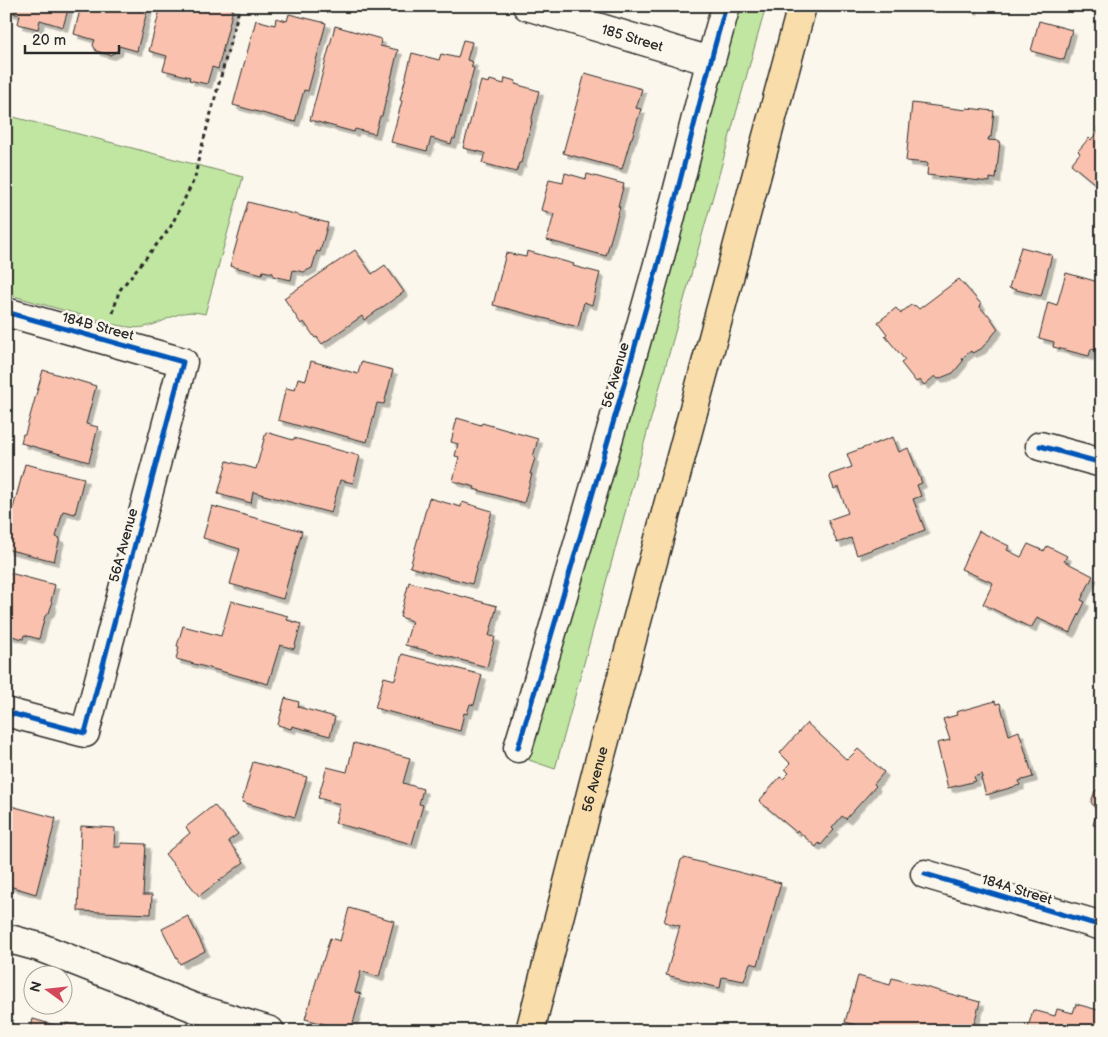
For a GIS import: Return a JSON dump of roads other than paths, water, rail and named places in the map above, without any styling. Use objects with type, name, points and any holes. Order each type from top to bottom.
[{"type":"highway","name":"56 Avenue","points":[[530,1031],[601,757],[802,6]]},
{"type":"street","name":"185 Street","points":[[527,6],[710,61]]},
{"type":"street","name":"56 Avenue","points":[[518,748],[634,351],[726,6]]},
{"type":"street","name":"184B Street","points":[[6,312],[183,362]]},
{"type":"street","name":"56A Avenue","points":[[6,712],[85,733],[183,362]]},
{"type":"street","points":[[1040,446],[1102,463]]},
{"type":"street","name":"184A Street","points":[[925,874],[1102,926]]},
{"type":"street","points":[[6,938],[39,947],[195,1008],[270,1031]]}]
